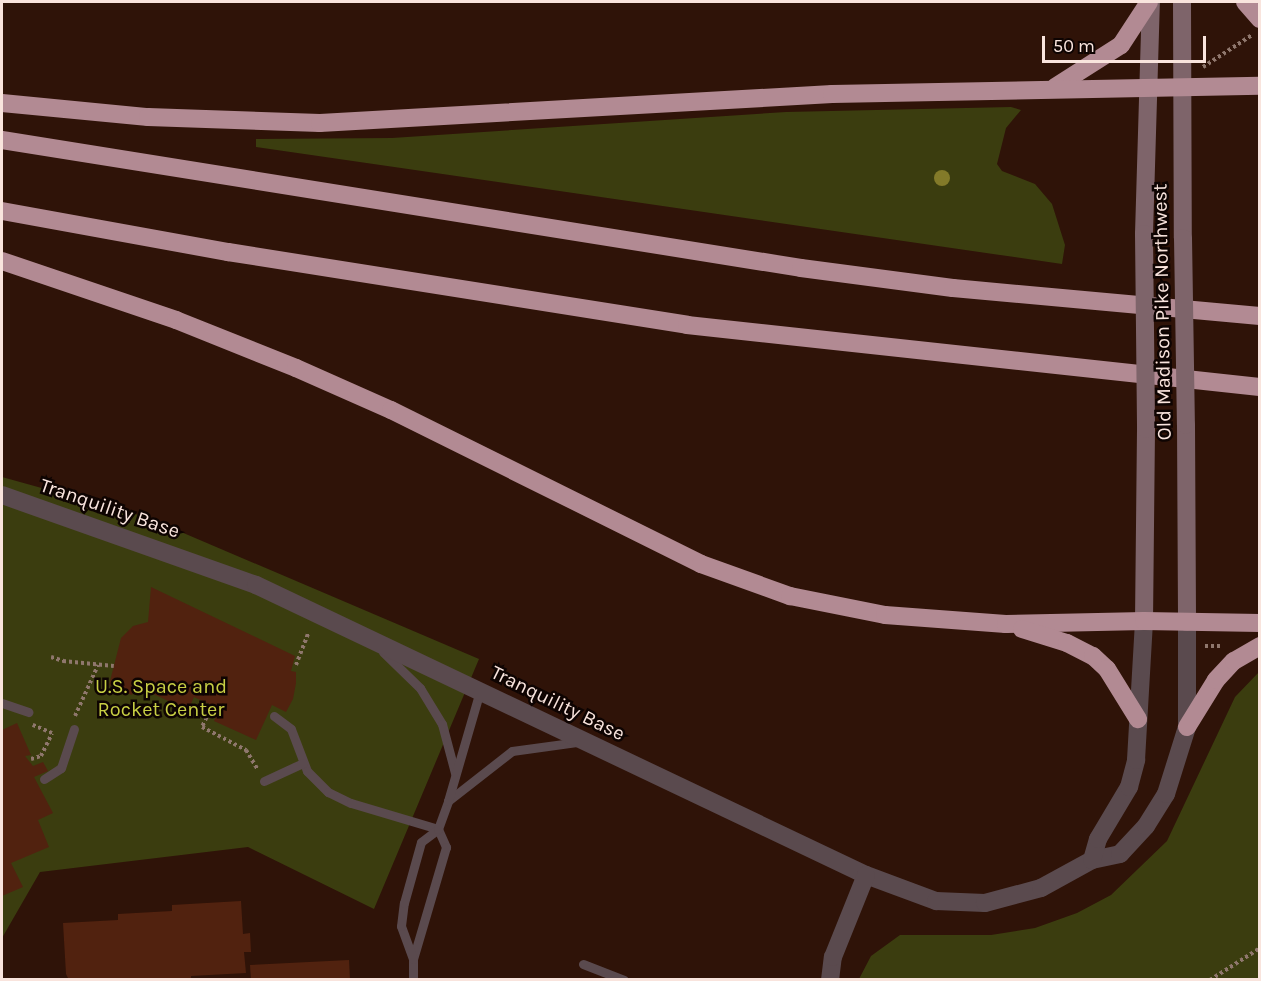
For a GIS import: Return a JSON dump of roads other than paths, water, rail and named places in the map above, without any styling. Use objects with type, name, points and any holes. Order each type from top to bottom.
[{"type":"highway","points":[[1054,88],[1113,52],[1150,2]]},
{"type":"highway","points":[[1245,2],[1258,26]]},
{"type":"highway","points":[[2,103],[148,117],[332,122],[820,94],[1260,86]]},
{"type":"highway","points":[[2,140],[813,269],[953,288],[1260,316]]},
{"type":"highway","points":[[2,211],[228,252],[687,325],[1260,387]]},
{"type":"highway","points":[[2,261],[176,320],[296,368],[391,410],[642,536],[747,582],[836,608],[1006,624],[1144,621],[1260,623]]},
{"type":"highway","points":[[1006,624],[1067,643],[1093,656],[1107,669],[1138,719]]},
{"type":"highway","points":[[1187,728],[1216,680],[1234,661],[1260,646]]},
{"type":"main road","name":"Old Madison Pike Northwest","points":[[1144,621],[1146,429],[1144,234],[1150,2]]},
{"type":"main road","name":"Old Madison Pike Northwest","points":[[1182,2],[1181,87],[1188,622]]},
{"type":"street","name":"Tranquility Base","points":[[2,495],[190,559],[371,639],[866,875],[936,901],[985,903],[1041,888],[1092,860],[1120,854],[1146,826],[1166,794],[1187,728],[1188,622]]},
{"type":"street","points":[[1092,860],[1098,839],[1129,787],[1136,760],[1144,621]]},
{"type":"street","points":[[830,980],[833,957],[866,875]]},
{"type":"lane","points":[[371,639],[420,688],[442,724],[456,776]]},
{"type":"lane","points":[[413,959],[400,926],[404,903],[421,842],[438,829],[480,691]]},
{"type":"lane","points":[[2,703],[28,712]]},
{"type":"lane","points":[[274,716],[295,736],[303,764],[314,779],[338,798],[438,829],[446,846],[413,959],[413,980]]},
{"type":"lane","points":[[44,779],[61,768],[74,724]]},
{"type":"lane","points":[[448,801],[512,751],[541,744],[587,742]]},
{"type":"lane","points":[[265,780],[303,764]]},
{"type":"lane","points":[[583,964],[624,980]]},
{"type":"park label","name":"U.S. Space and Rocket Center","points":[[161,698]]}]
